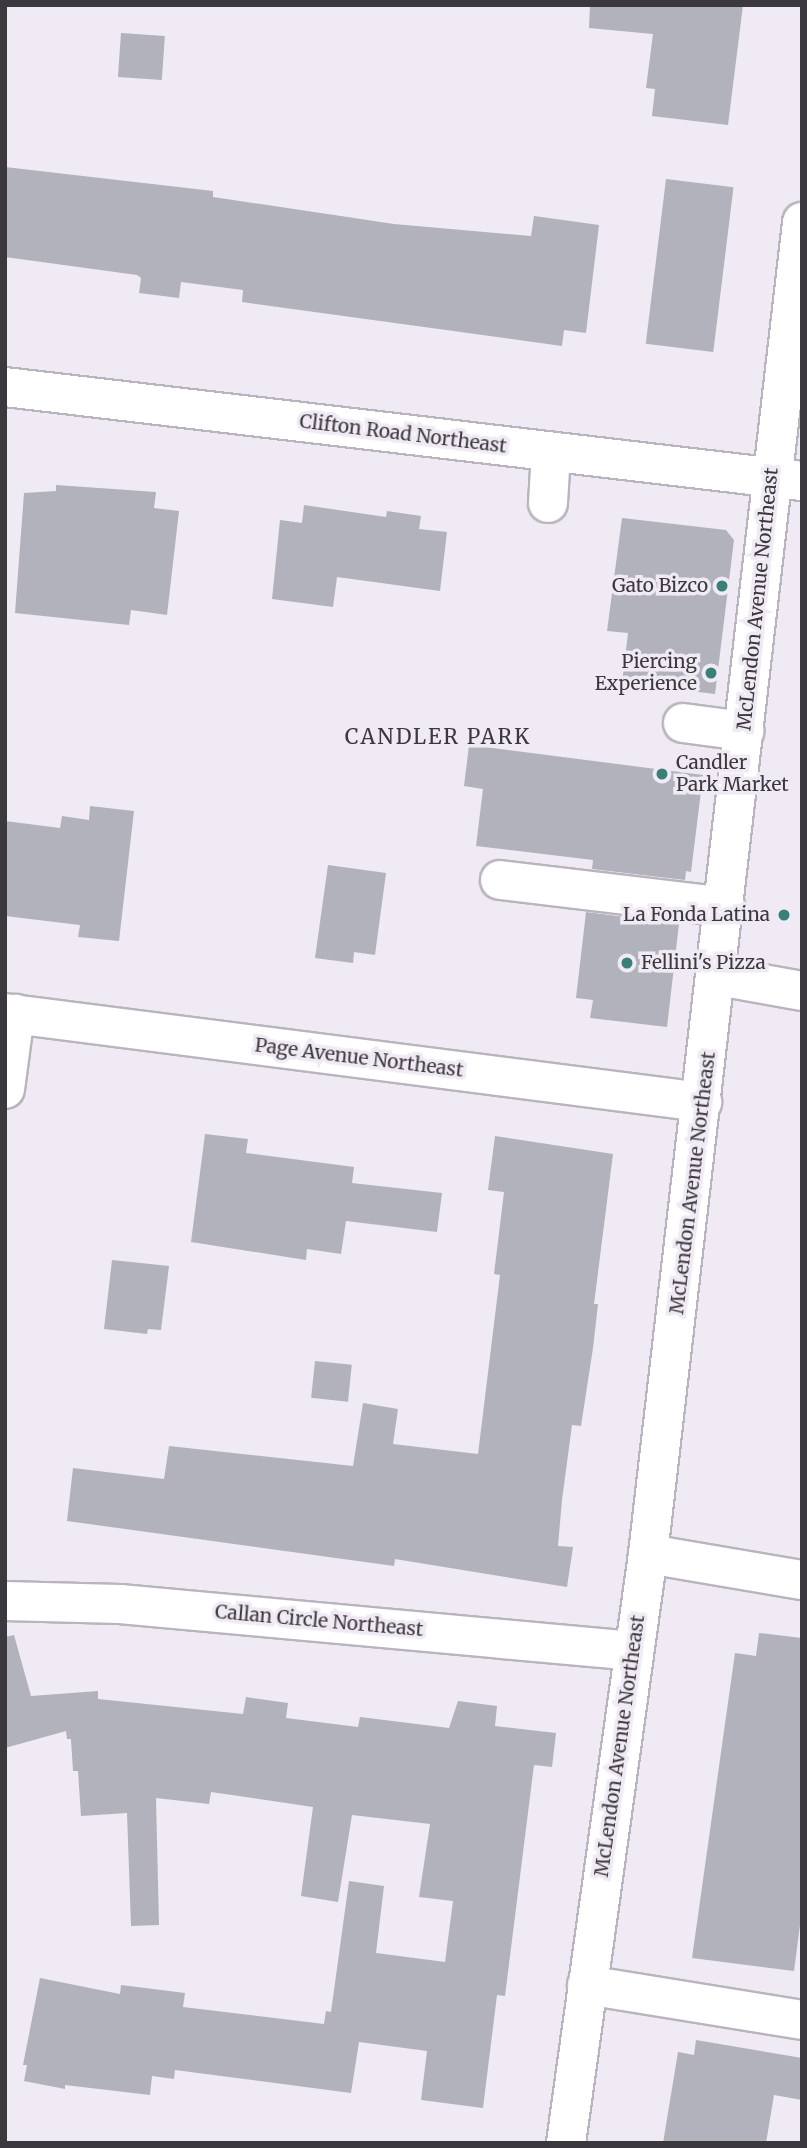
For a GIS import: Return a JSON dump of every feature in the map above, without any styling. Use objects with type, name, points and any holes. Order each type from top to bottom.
[{"type":"street","name":"McLendon Avenue Northeast","points":[[566,2143],[648,1554],[718,976],[744,731],[786,479],[802,222]]},
{"type":"street","name":"Clifton Road Northeast","points":[[5,387],[786,479]]},
{"type":"street","points":[[548,503],[551,452]]},
{"type":"street","points":[[683,723],[744,731]]},
{"type":"street","points":[[500,880],[725,907]]},
{"type":"street","points":[[718,976],[802,991]]},
{"type":"street","name":"Page Avenue Northeast","points":[[5,1088],[10,1014],[702,1102]]},
{"type":"street","points":[[648,1554],[802,1580]]},
{"type":"street","name":"Callan Circle Northeast","points":[[5,1601],[120,1604],[634,1651]]},
{"type":"street","points":[[587,1985],[802,2020]]},
{"type":"building","points":[[590,5],[743,5],[728,125],[652,116],[655,89],[646,88],[653,34],[589,28]]},
{"type":"building","points":[[121,33],[165,36],[162,80],[118,77]]},
{"type":"building","points":[[5,167],[213,191],[213,197],[394,224],[531,236],[534,216],[599,225],[586,333],[564,330],[562,346],[242,302],[243,290],[181,282],[179,298],[139,293],[141,278],[137,275],[5,257]]},
{"type":"building","points":[[666,179],[733,187],[713,352],[646,344]]},
{"type":"building","points":[[56,485],[156,492],[154,508],[179,511],[167,615],[131,610],[129,625],[15,613],[24,493],[56,491]]},
{"type":"building","points":[[304,505],[386,517],[387,511],[421,516],[419,529],[447,532],[440,591],[337,577],[333,607],[272,599],[280,520],[302,523]]},
{"type":"building","points":[[622,518],[726,530],[734,540],[715,694],[622,683],[628,633],[607,631]]},
{"type":"building","points":[[469,745],[703,775],[691,872],[686,871],[685,880],[592,869],[593,860],[476,846],[483,789],[464,786]]},
{"type":"building","points":[[90,806],[134,811],[119,941],[78,937],[80,925],[5,916],[5,821],[60,828],[62,816],[89,820]]},
{"type":"building","points":[[328,865],[386,873],[375,955],[354,952],[353,963],[315,958]]},
{"type":"building","name":"Fellini's Pizza","points":[[586,912],[679,924],[667,1027],[590,1018],[593,1000],[576,998]]},
{"type":"building","points":[[205,1134],[248,1139],[246,1153],[354,1167],[352,1183],[442,1193],[437,1232],[346,1221],[341,1254],[307,1249],[306,1260],[191,1242]]},
{"type":"building","points":[[495,1136],[613,1154],[594,1304],[598,1304],[593,1348],[581,1426],[572,1425],[562,1500],[558,1546],[573,1547],[567,1587],[395,1559],[394,1566],[67,1521],[73,1468],[164,1479],[169,1446],[353,1466],[363,1403],[398,1409],[393,1444],[478,1454],[500,1275],[494,1274],[504,1192],[488,1190]]},
{"type":"building","points":[[112,1260],[169,1266],[161,1330],[148,1329],[147,1334],[104,1329]]},
{"type":"building","points":[[315,1361],[352,1365],[348,1402],[311,1398]]},
{"type":"building","points":[[759,1633],[802,1638],[802,1910],[794,1971],[692,1958],[735,1653],[756,1656]]},
{"type":"building","points":[[14,1635],[31,1696],[98,1691],[98,1699],[243,1714],[246,1697],[288,1703],[286,1718],[358,1727],[360,1717],[449,1728],[458,1701],[497,1706],[495,1726],[556,1733],[552,1767],[534,1765],[505,1996],[497,1995],[483,2108],[421,2100],[427,2051],[359,2042],[351,2093],[175,2070],[174,2079],[152,2076],[150,2095],[65,2085],[65,2089],[24,2081],[27,2065],[23,2065],[40,1978],[120,1994],[121,1985],[185,1993],[183,2007],[324,2024],[326,2011],[331,2012],[349,1881],[384,1886],[376,1953],[445,1962],[453,1901],[419,1897],[430,1824],[352,1815],[338,1902],[301,1896],[313,1807],[211,1792],[209,1804],[156,1798],[159,1925],[131,1926],[127,1813],[81,1816],[78,1771],[73,1771],[71,1739],[67,1739],[66,1731],[5,1748],[5,1637]]},
{"type":"building","points":[[696,2040],[802,2058],[802,2100],[774,2095],[766,2143],[663,2143],[678,2052],[694,2055]]},
{"type":"place","name":"Gato Bizco","points":[[722,586]]},
{"type":"place","name":"Piercing Experience","points":[[711,673]]},
{"type":"place","name":"Candler Park Market","points":[[662,774]]},
{"type":"place","name":"La Fonda Latina","points":[[784,915]]},
{"type":"place","name":"Fellini's Pizza","points":[[627,963]]},
{"type":"district","name":"CANDLER PARK","points":[[438,737]]}]
